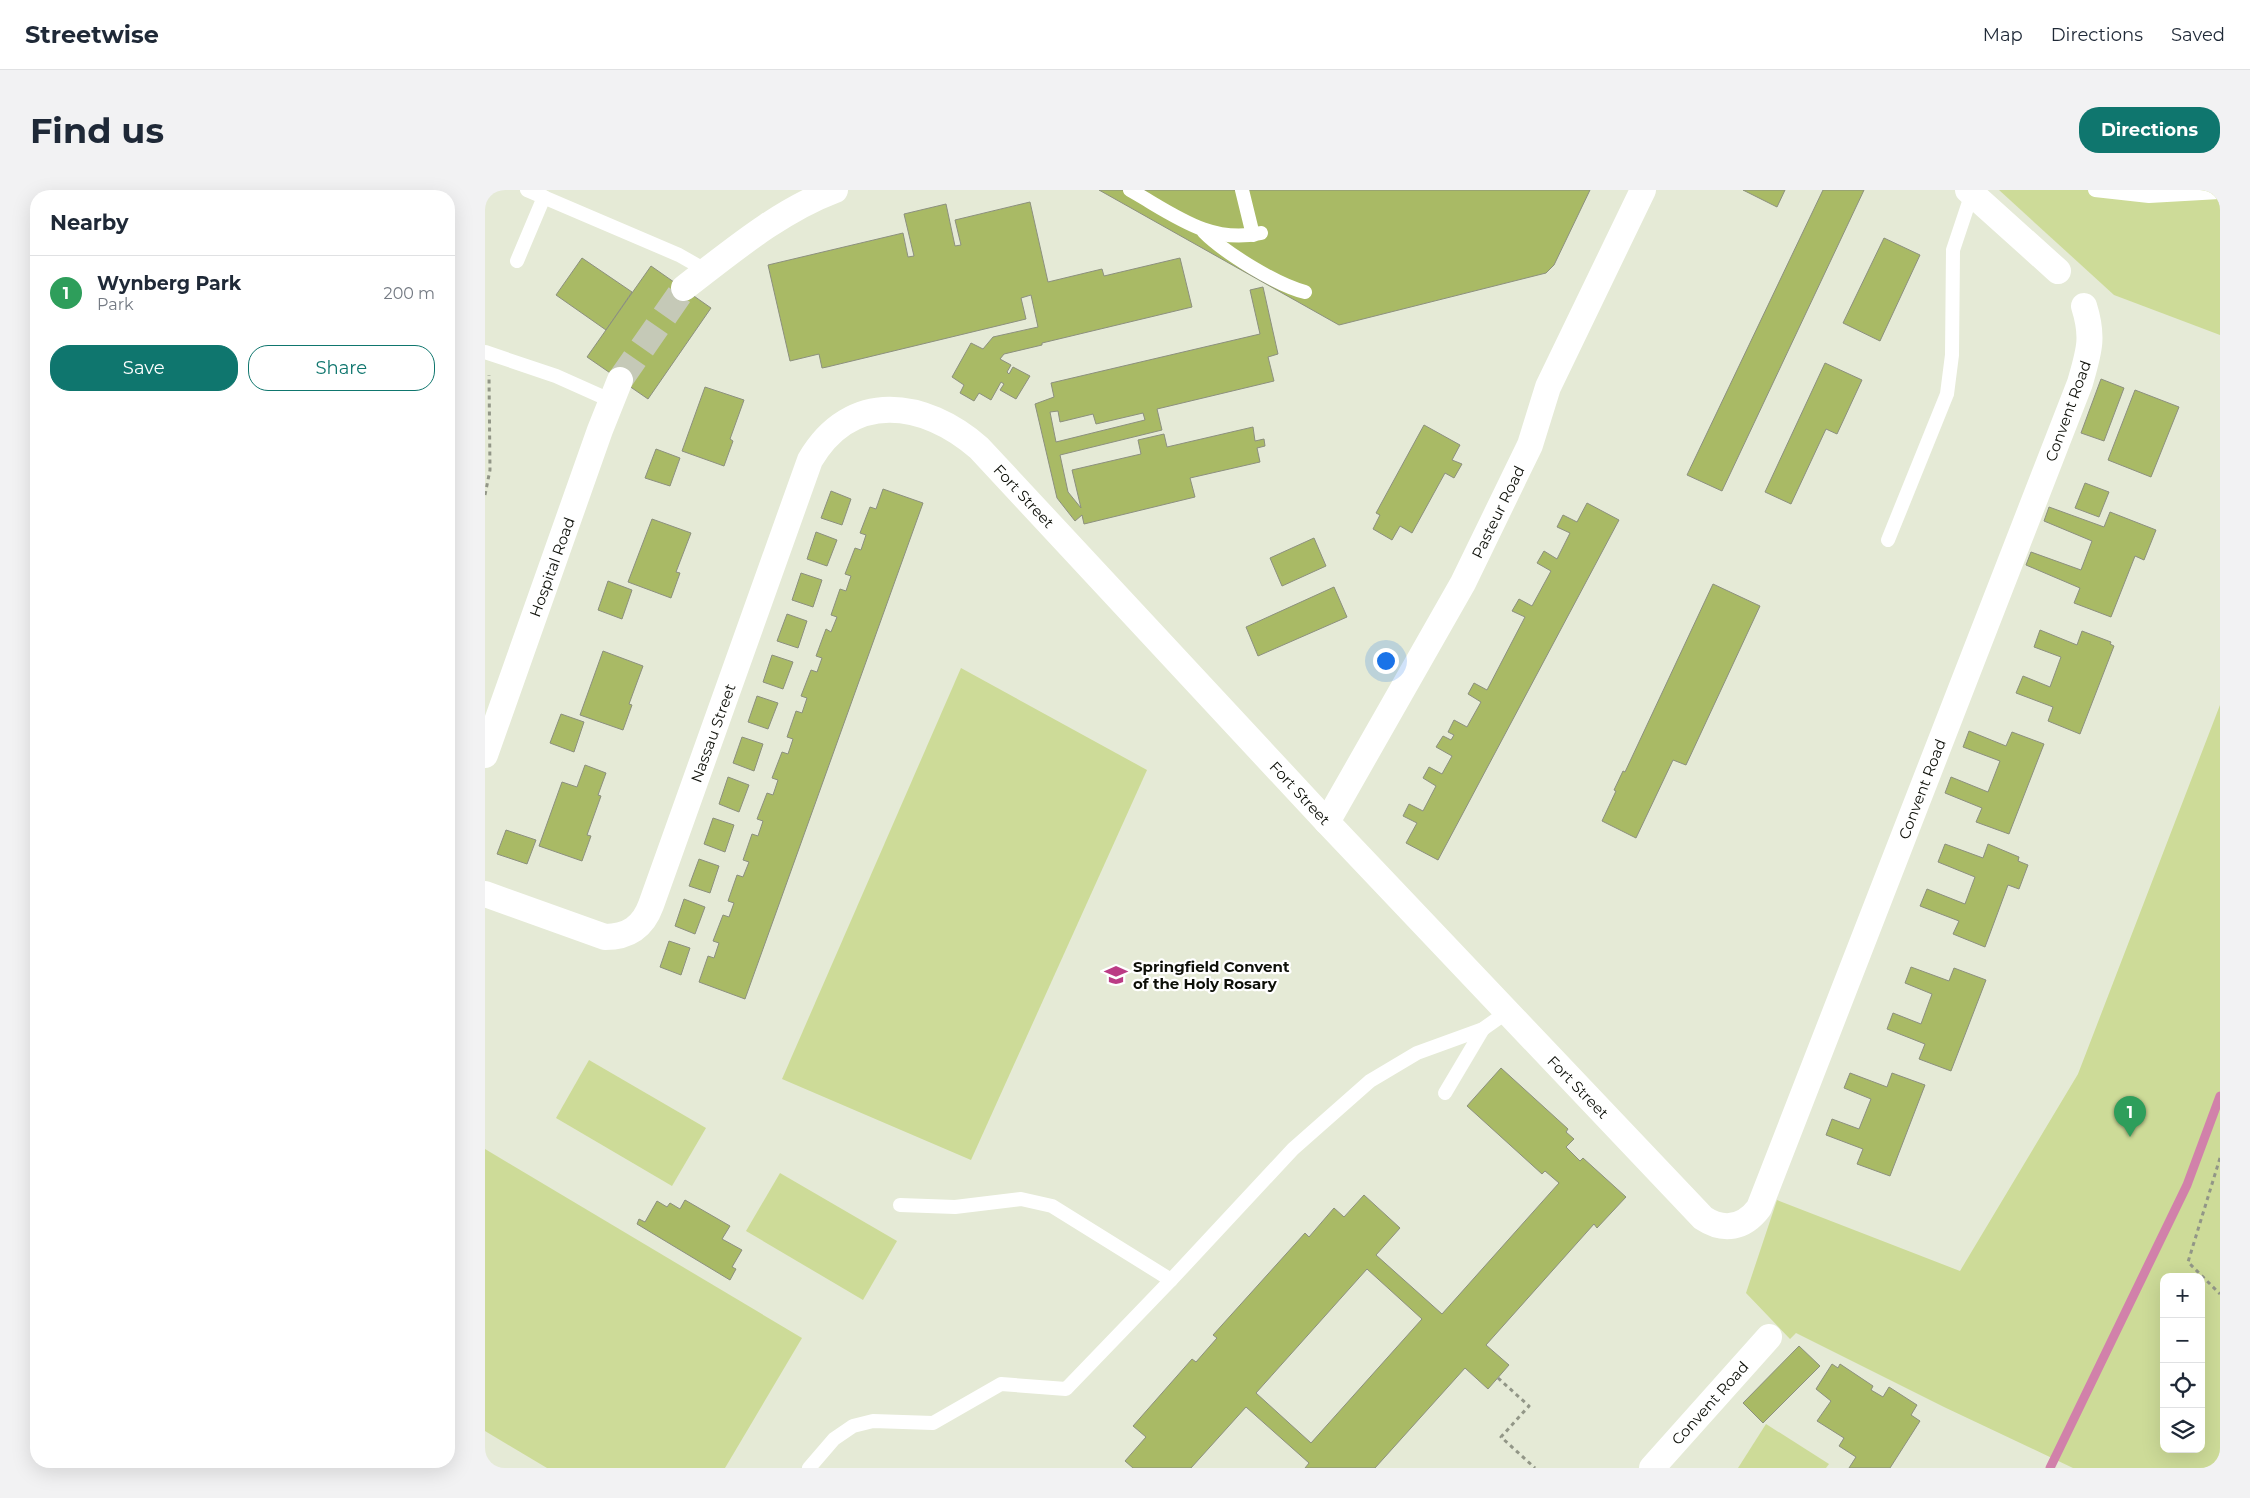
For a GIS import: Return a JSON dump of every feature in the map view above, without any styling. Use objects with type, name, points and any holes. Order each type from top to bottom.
[{"type":"street","points":[[684,288],[789,212],[835,190]]},
{"type":"street","name":"Pasteur Road","points":[[1327,822],[1463,583],[1530,445],[1548,387],[1643,190]]},
{"type":"street","points":[[1970,192],[2058,271]]},
{"type":"street","name":"Convent Road","points":[[1703,1218],[1712,1224],[1733,1227],[1743,1224],[1759,1208],[2080,383],[2088,355],[2090,328],[2084,306]]},
{"type":"street","name":"Hospital Road","points":[[485,755],[616,390]]},
{"type":"street","name":"Fort Street","points":[[874,411],[906,411],[922,414],[962,433],[979,448],[1327,822],[1703,1218]]},
{"type":"street","name":"Nassau Street","points":[[485,894],[605,937],[617,937],[628,934],[639,927],[647,917],[810,460],[828,435],[840,425],[856,416],[874,411]]},
{"type":"street","name":"Convent Road","points":[[1652,1468],[1769,1337]]},
{"type":"lane","points":[[527,190],[679,256],[707,271]]},
{"type":"lane","points":[[1130,190],[1202,230],[1218,235],[1257,234],[1242,190]]},
{"type":"lane","points":[[2095,190],[2151,193],[2220,192]]},
{"type":"lane","points":[[1888,540],[1947,394],[1952,354],[1953,285],[1951,262],[1970,192]]},
{"type":"lane","points":[[517,261],[544,197]]},
{"type":"lane","points":[[1202,230],[1227,252],[1287,286],[1305,292]]},
{"type":"lane","points":[[489,354],[556,376],[616,390]]},
{"type":"lane","points":[[809,1468],[834,1439],[853,1426],[873,1421],[933,1423],[1001,1384],[1066,1390],[1293,1148],[1370,1081],[1417,1053],[1483,1029],[1507,1012]]},
{"type":"lane","points":[[1445,1093],[1483,1029]]},
{"type":"lane","points":[[900,1205],[955,1207],[1021,1199],[1052,1206],[1171,1280]]},
{"type":"path","points":[[485,495],[490,470],[489,354]]},
{"type":"path","points":[[2220,1158],[2188,1262],[2220,1294]]},
{"type":"path","points":[[1497,1378],[1529,1406],[1501,1438],[1535,1468]]},
{"type":"green space","points":[[1999,190],[2220,190],[2220,335],[2114,295]]},
{"type":"green space","points":[[961,668],[1147,770],[971,1160],[782,1079]]},
{"type":"green space","points":[[2220,705],[2220,1468],[2073,1468],[1944,1407],[1796,1333],[1790,1339],[1746,1293],[1777,1200],[1960,1271],[2078,1074]]},
{"type":"green space","points":[[589,1060],[706,1128],[672,1186],[556,1118]]},
{"type":"green space","points":[[485,1149],[802,1338],[725,1468],[547,1468],[485,1431]]},
{"type":"green space","points":[[780,1173],[897,1241],[863,1300],[746,1231]]},
{"type":"green space","points":[[1766,1424],[1829,1464],[1826,1468],[1738,1468]]},
{"type":"building","points":[[1099,190],[1590,190],[1554,265],[1546,273],[1339,325]]},
{"type":"building","points":[[1743,190],[1785,190],[1777,207]]},
{"type":"building","points":[[1823,190],[1864,190],[1722,491],[1687,475]]},
{"type":"building","points":[[1030,202],[1048,282],[1102,269],[1104,276],[1180,258],[1192,307],[1004,354],[1000,359],[1011,365],[1007,372],[1009,374],[1013,367],[1030,376],[1016,399],[1000,390],[1004,384],[1001,382],[991,400],[979,393],[974,401],[960,393],[964,385],[952,377],[971,343],[983,349],[993,337],[1038,327],[1031,295],[1021,298],[1026,319],[822,368],[819,354],[790,361],[768,265],[903,233],[908,257],[914,256],[904,214],[946,204],[955,246],[961,245],[955,220]]},
{"type":"building","points":[[1884,238],[1920,255],[1880,341],[1843,323]]},
{"type":"building","points":[[582,258],[632,292],[606,330],[556,295]]},
{"type":"building","points":[[651,266],[711,308],[648,399],[587,357]]},
{"type":"building","points":[[1263,287],[1278,354],[1268,357],[1274,381],[1157,409],[1162,430],[1060,455],[1068,492],[1081,508],[1072,470],[1141,454],[1138,440],[1164,434],[1167,447],[1253,427],[1255,441],[1264,439],[1265,446],[1257,448],[1260,462],[1190,478],[1195,497],[1084,524],[1082,515],[1075,521],[1057,498],[1035,404],[1054,397],[1051,383],[1260,334],[1250,290]],"holes":[[[1058,411],[1060,422],[1093,414],[1096,424],[1143,413],[1145,420],[1056,442],[1050,412]]]},
{"type":"building","points":[[1825,363],[1862,380],[1837,434],[1826,429],[1791,504],[1765,492]]},
{"type":"building","points":[[2101,379],[2124,388],[2104,441],[2081,433]]},
{"type":"building","points":[[705,387],[744,400],[730,439],[733,441],[724,466],[682,451]]},
{"type":"building","points":[[2135,390],[2179,407],[2151,477],[2108,460]]},
{"type":"building","points":[[1424,425],[1460,445],[1452,460],[1462,464],[1454,478],[1445,473],[1412,533],[1400,526],[1392,540],[1373,529],[1380,515],[1376,513]]},
{"type":"building","points":[[656,449],[680,458],[670,486],[645,478]]},
{"type":"building","points":[[2085,483],[2109,492],[2099,517],[2075,508]]},
{"type":"building","points":[[883,489],[923,503],[745,999],[699,982],[708,956],[714,958],[719,943],[713,941],[723,915],[729,917],[734,903],[728,901],[737,875],[743,877],[749,862],[743,860],[752,834],[758,836],[763,821],[757,819],[767,793],[773,795],[778,780],[772,778],[782,752],[788,754],[793,739],[787,737],[796,711],[802,713],[807,698],[801,696],[811,670],[817,672],[822,658],[816,656],[826,629],[831,632],[837,617],[831,615],[840,589],[846,591],[851,576],[845,574],[855,548],[861,550],[866,535],[860,533],[870,507],[876,509]]},
{"type":"building","points":[[831,491],[851,499],[842,525],[821,518]]},
{"type":"building","points":[[1587,503],[1619,520],[1438,860],[1406,843],[1417,823],[1403,816],[1409,804],[1423,811],[1436,786],[1423,778],[1429,767],[1442,774],[1452,756],[1436,747],[1443,736],[1451,740],[1454,735],[1448,732],[1454,720],[1467,727],[1481,702],[1468,694],[1474,683],[1487,690],[1525,617],[1512,611],[1519,599],[1532,606],[1551,571],[1537,563],[1544,551],[1557,559],[1570,533],[1557,527],[1563,515],[1577,522]]},
{"type":"building","points":[[2049,507],[2104,527],[2110,512],[2156,530],[2144,560],[2135,556],[2111,617],[2074,603],[2080,588],[2026,565],[2031,552],[2081,570],[2092,541],[2044,521]]},
{"type":"building","points":[[652,519],[691,533],[676,572],[680,573],[671,598],[628,582]]},
{"type":"building","points":[[816,532],[837,540],[827,566],[807,559]]},
{"type":"building","points":[[1314,538],[1326,566],[1282,586],[1270,558]]},
{"type":"building","points":[[801,573],[822,580],[813,607],[792,600]]},
{"type":"building","points":[[608,581],[632,590],[622,619],[598,610]]},
{"type":"building","points":[[1713,584],[1760,606],[1686,765],[1673,760],[1636,838],[1602,821],[1616,791],[1614,790],[1623,771],[1625,772]]},
{"type":"building","points":[[1334,587],[1347,617],[1258,656],[1246,627]]},
{"type":"building","points":[[787,614],[807,621],[798,648],[777,641]]},
{"type":"building","points":[[2040,630],[2077,645],[2082,631],[2111,642],[2110,644],[2114,646],[2080,734],[2048,721],[2053,707],[2016,693],[2023,676],[2050,687],[2061,657],[2034,647]]},
{"type":"building","points":[[603,651],[643,666],[629,704],[632,705],[623,730],[580,715]]},
{"type":"building","points":[[772,655],[793,662],[783,689],[763,682]]},
{"type":"building","points":[[757,696],[778,703],[768,729],[748,722]]},
{"type":"building","points":[[561,714],[584,722],[574,752],[550,743]]},
{"type":"building","points":[[1969,731],[2006,746],[2012,732],[2044,744],[2009,834],[1976,822],[1982,808],[1945,793],[1951,777],[1988,792],[2000,761],[1963,747]]},
{"type":"building","points":[[742,737],[763,744],[754,771],[733,763]]},
{"type":"building","points":[[585,765],[606,773],[598,795],[601,796],[587,835],[591,836],[582,861],[539,846],[562,782],[577,787]]},
{"type":"building","points":[[728,777],[749,785],[739,812],[719,804]]},
{"type":"building","points":[[713,818],[734,825],[725,852],[704,844]]},
{"type":"building","points":[[506,830],[536,840],[527,864],[497,854]]},
{"type":"building","points":[[1945,844],[1983,858],[1988,844],[2019,857],[2018,861],[2028,865],[2019,889],[2008,885],[1985,947],[1953,934],[1959,921],[1920,906],[1927,889],[1965,904],[1975,877],[1938,862]]},
{"type":"building","points":[[699,859],[719,866],[710,893],[689,886]]},
{"type":"building","points":[[684,899],[705,907],[695,934],[675,926]]},
{"type":"building","points":[[669,941],[690,948],[681,975],[660,967]]},
{"type":"building","points":[[1911,967],[1949,981],[1954,968],[1986,980],[1951,1071],[1919,1059],[1925,1044],[1887,1029],[1893,1013],[1921,1024],[1932,994],[1905,983]]},
{"type":"building","points":[[1501,1068],[1568,1129],[1566,1132],[1574,1139],[1566,1147],[1580,1161],[1583,1158],[1626,1197],[1597,1228],[1594,1224],[1486,1345],[1509,1365],[1488,1389],[1465,1368],[1375,1468],[1305,1468],[1309,1463],[1246,1407],[1191,1468],[1133,1468],[1125,1461],[1146,1437],[1133,1426],[1192,1359],[1196,1362],[1217,1338],[1213,1335],[1305,1233],[1309,1237],[1334,1208],[1344,1217],[1364,1195],[1400,1228],[1376,1255],[1442,1314],[1559,1183],[1545,1171],[1542,1174],[1467,1106]],"holes":[[[1367,1269],[1422,1319],[1311,1443],[1256,1393]]]},
{"type":"building","points":[[1850,1073],[1887,1087],[1892,1073],[1925,1085],[1890,1176],[1857,1164],[1863,1149],[1826,1135],[1832,1119],[1859,1129],[1871,1099],[1844,1088]]},
{"type":"building","points":[[685,1200],[730,1226],[722,1239],[742,1250],[732,1267],[736,1269],[730,1280],[637,1224],[639,1219],[645,1222],[657,1201],[667,1207],[670,1203],[680,1209]]},
{"type":"building","points":[[1799,1346],[1820,1366],[1763,1423],[1743,1403]]},
{"type":"building","points":[[1832,1364],[1838,1368],[1840,1364],[1873,1386],[1871,1390],[1883,1397],[1889,1387],[1917,1405],[1911,1415],[1920,1421],[1890,1468],[1849,1468],[1856,1457],[1839,1446],[1844,1438],[1817,1421],[1831,1401],[1816,1389]]},
{"type":"waterway","points":[[2050,1468],[2187,1185],[2220,1096]]},
{"type":"tunnel","points":[[620,380],[684,288]]},
{"type":"place","name":"Springfield Convent of the Holy Rosary","points":[[1116,975]]},
{"type":"place","name":"Wynberg Park","points":[[2130,1137]]}]
